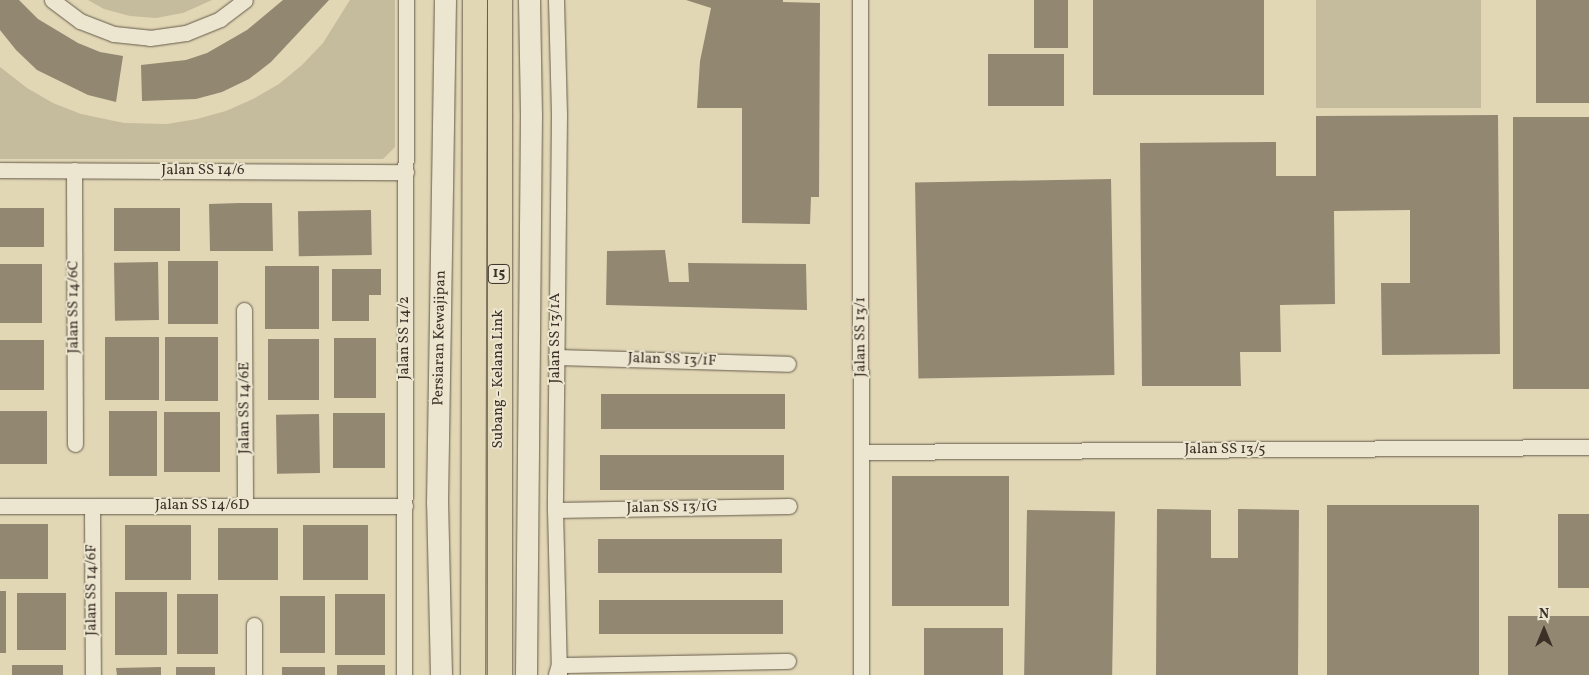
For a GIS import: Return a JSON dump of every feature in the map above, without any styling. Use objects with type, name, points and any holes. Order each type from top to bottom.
[{"type":"main road","name":"Persiaran Kewajipan","points":[[441,675],[437,503],[445,0]]},
{"type":"main road","name":"Subang - Kelana Link","points":[[473,675],[475,0]]},
{"type":"main road","name":"Subang - Kelana Link","points":[[500,0],[498,548],[500,675]]},
{"type":"main road","points":[[526,675],[531,115],[528,6]]},
{"type":"street","points":[[52,0],[80,21],[105,31],[114,34],[150,38],[186,33],[220,19],[245,0]]},
{"type":"street","name":"Jalan SS 14/2","points":[[404,675],[406,0]]},
{"type":"street","name":"Jalan SS 13/1A","points":[[556,0],[559,114],[555,510],[558,672]]},
{"type":"street","name":"Jalan SS 13/1","points":[[860,0],[861,675]]},
{"type":"street","name":"Jalan SS 14/6","points":[[0,170],[406,172]]},
{"type":"street","name":"Jalan SS 14/6C","points":[[74,170],[75,444]]},
{"type":"street","name":"Jalan SS 14/6E","points":[[244,310],[245,506]]},
{"type":"street","name":"Jalan SS 13/1F","points":[[556,357],[788,364]]},
{"type":"street","name":"Jalan SS 13/5","points":[[862,452],[1589,447]]},
{"type":"street","name":"Jalan SS 14/6D","points":[[0,506],[405,506]]},
{"type":"street","name":"Jalan SS 14/6F","points":[[92,506],[92,675]]},
{"type":"street","name":"Jalan SS 13/1G","points":[[555,510],[789,506]]},
{"type":"street","points":[[254,625],[254,675]]},
{"type":"street","points":[[558,672],[788,661]]},
{"type":"shaded area","points":[[88,0],[212,0],[183,13],[156,18],[130,16],[104,9]]},
{"type":"shaded area","points":[[350,0],[395,0],[395,147],[383,159],[0,159],[0,67],[27,88],[53,103],[81,114],[124,123],[167,124],[197,119],[226,111],[253,99],[279,84],[302,65],[323,43]]},
{"type":"shaded area","points":[[1316,0],[1481,0],[1481,108],[1316,108]]},
{"type":"building","points":[[0,0],[19,0],[38,19],[78,43],[100,52],[123,56],[116,102],[88,95],[37,70],[16,50],[0,30]]},
{"type":"building","points":[[283,0],[329,0],[271,62],[249,79],[222,92],[196,99],[142,101],[141,65],[186,60],[207,53],[247,30]]},
{"type":"building","points":[[686,0],[783,0],[783,2],[820,3],[819,197],[811,197],[810,224],[742,223],[742,108],[697,108],[700,61],[711,8]]},
{"type":"building","points":[[1034,0],[1068,0],[1068,48],[1034,48]]},
{"type":"building","points":[[1093,0],[1264,0],[1264,95],[1093,95]]},
{"type":"building","points":[[1536,0],[1589,0],[1589,103],[1536,103]]},
{"type":"building","points":[[988,54],[1064,54],[1064,106],[988,106]]},
{"type":"building","points":[[1498,115],[1500,354],[1382,355],[1381,283],[1410,283],[1410,210],[1334,211],[1335,304],[1280,305],[1281,352],[1240,352],[1241,386],[1142,386],[1140,143],[1276,142],[1276,176],[1316,176],[1316,116]]},
{"type":"building","points":[[1513,117],[1589,117],[1589,389],[1513,389]]},
{"type":"building","points":[[1111,179],[1114,375],[918,378],[915,182]]},
{"type":"building","points":[[272,203],[273,251],[210,251],[209,204]]},
{"type":"building","points":[[0,208],[44,208],[44,247],[0,247]]},
{"type":"building","points":[[114,208],[180,208],[180,251],[114,251]]},
{"type":"building","points":[[371,210],[372,255],[299,256],[298,211]]},
{"type":"building","points":[[665,250],[669,282],[689,282],[688,263],[806,264],[807,310],[606,305],[607,251]]},
{"type":"building","points":[[168,261],[218,261],[218,324],[168,324]]},
{"type":"building","points":[[158,262],[159,320],[115,321],[114,263]]},
{"type":"building","points":[[0,264],[42,264],[42,323],[0,323]]},
{"type":"building","points":[[265,266],[319,266],[319,329],[265,329]]},
{"type":"building","points":[[332,269],[381,269],[381,295],[369,295],[369,321],[332,321]]},
{"type":"building","points":[[105,337],[159,337],[159,400],[105,400]]},
{"type":"building","points":[[165,337],[218,337],[218,401],[165,401]]},
{"type":"building","points":[[334,338],[376,338],[376,398],[334,398]]},
{"type":"building","points":[[268,339],[319,339],[319,400],[268,400]]},
{"type":"building","points":[[0,340],[44,340],[44,390],[0,390]]},
{"type":"building","points":[[601,394],[785,394],[785,429],[601,429]]},
{"type":"building","points":[[0,411],[47,411],[47,464],[0,464]]},
{"type":"building","points":[[109,411],[157,411],[157,476],[109,476]]},
{"type":"building","points":[[164,412],[220,412],[220,472],[164,472]]},
{"type":"building","points":[[333,413],[385,413],[385,468],[333,468]]},
{"type":"building","points":[[319,414],[320,473],[277,474],[276,415]]},
{"type":"building","points":[[600,455],[784,455],[784,490],[600,490]]},
{"type":"building","points":[[892,476],[1009,476],[1009,606],[892,606]]},
{"type":"building","points":[[1327,505],[1479,505],[1479,675],[1327,675]]},
{"type":"building","points":[[1157,509],[1211,510],[1211,558],[1238,558],[1238,509],[1299,510],[1298,675],[1156,675]]},
{"type":"building","points":[[1027,510],[1115,512],[1112,675],[1024,675]]},
{"type":"building","points":[[1558,514],[1589,514],[1589,588],[1558,588]]},
{"type":"building","points":[[0,524],[48,524],[48,579],[0,579]]},
{"type":"building","points":[[125,525],[191,525],[191,580],[125,580]]},
{"type":"building","points":[[303,525],[368,525],[368,580],[303,580]]},
{"type":"building","points":[[218,528],[278,528],[278,580],[218,580]]},
{"type":"building","points":[[598,539],[782,539],[782,573],[598,573]]},
{"type":"building","points":[[0,591],[6,591],[6,653],[0,653]]},
{"type":"building","points":[[115,592],[167,592],[167,655],[115,655]]},
{"type":"building","points":[[17,593],[66,593],[66,650],[17,650]]},
{"type":"building","points":[[177,594],[218,594],[218,654],[177,654]]},
{"type":"building","points":[[335,594],[385,594],[385,655],[335,655]]},
{"type":"building","points":[[280,596],[325,596],[325,653],[280,653]]},
{"type":"building","points":[[599,600],[783,600],[783,634],[599,634]]},
{"type":"building","points":[[1508,616],[1589,616],[1589,675],[1508,675]]},
{"type":"building","points":[[924,628],[1003,628],[1003,675],[924,675]]},
{"type":"building","points":[[12,665],[63,665],[63,675],[12,675]]},
{"type":"building","points":[[337,665],[385,665],[385,675],[337,675]]},
{"type":"building","points":[[161,667],[161,675],[117,675],[116,668]]},
{"type":"building","points":[[176,667],[215,667],[215,675],[176,675]]},
{"type":"building","points":[[282,667],[325,667],[325,675],[282,675]]}]
